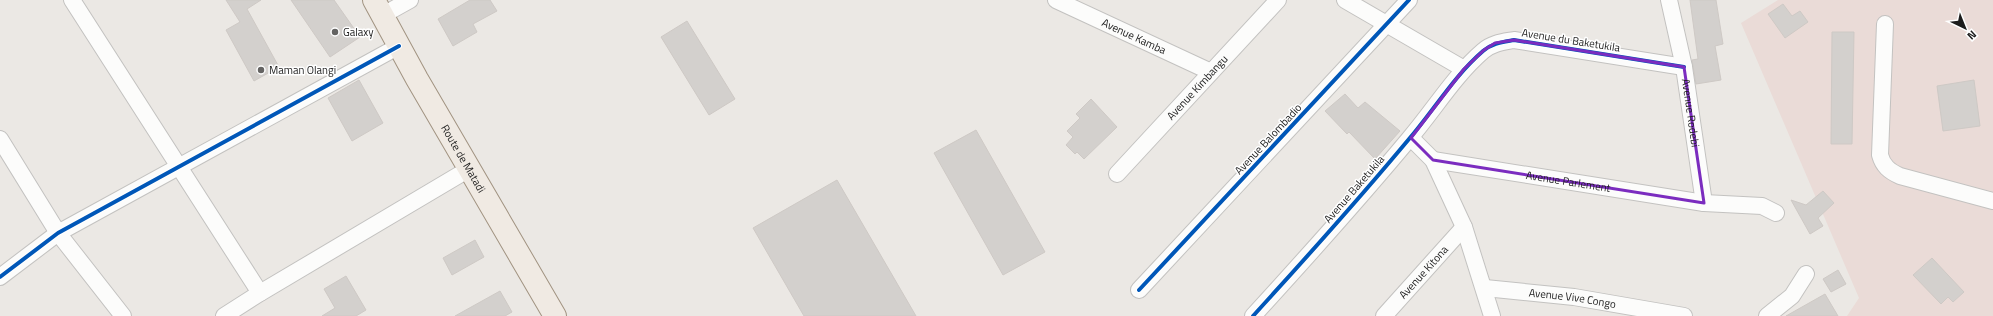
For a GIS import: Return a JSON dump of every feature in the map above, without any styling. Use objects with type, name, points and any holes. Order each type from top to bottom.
[{"type":"main road","name":"Route de Matadi","points":[[379,8],[469,169],[555,316]]},
{"type":"street","points":[[72,0],[260,293]]},
{"type":"street","points":[[379,8],[410,0]]},
{"type":"street","name":"Avenue Kamba","points":[[1056,0],[1211,72]]},
{"type":"street","name":"Avenue Kimbangu","points":[[1117,174],[1278,0]]},
{"type":"street","points":[[1345,0],[1464,69]]},
{"type":"street","name":"Avenue Balombadio","points":[[1139,290],[1409,0]]},
{"type":"street","name":"Avenue Rodebi","points":[[1669,0],[1684,67],[1704,202]]},
{"type":"street","points":[[1885,24],[1880,155],[1882,163],[1891,172],[1900,176],[1993,201]]},
{"type":"street","name":"Avenue du Baketukila","points":[[1464,69],[1484,50],[1495,43],[1514,40],[1684,67]]},
{"type":"street","points":[[0,277],[58,233],[399,46]]},
{"type":"street","name":"Avenue Baketukila","points":[[1253,316],[1313,251],[1410,138],[1464,69]]},
{"type":"street","points":[[1410,138],[1433,160],[1464,227],[1485,288],[1492,316]]},
{"type":"street","points":[[0,139],[58,233],[123,316]]},
{"type":"street","name":"Avenue Parlement","points":[[1433,160],[1704,202],[1724,202],[1762,206],[1776,213]]},
{"type":"street","points":[[224,316],[260,293],[469,169]]},
{"type":"street","name":"Avenue Kitona","points":[[1384,316],[1464,227]]},
{"type":"street","points":[[1767,316],[1792,296],[1806,274]]},
{"type":"street","name":"Avenue Vive Congo","points":[[1485,288],[1574,297],[1684,316]]},
{"type":"highlighted area","points":[[1514,40],[1684,67],[1704,203],[1433,160],[1411,138],[1464,69],[1484,50],[1495,43]]},
{"type":"shaded area","points":[[1778,0],[1993,0],[1993,316],[1847,316],[1859,298],[1741,23]]},
{"type":"building","points":[[226,0],[261,0],[247,9],[279,67],[254,81],[226,30],[240,22]]},
{"type":"building","points":[[291,0],[334,0],[360,37],[330,57]]},
{"type":"building","points":[[470,0],[490,0],[497,11],[473,24],[477,32],[453,46],[438,19]]},
{"type":"building","points":[[1690,0],[1716,0],[1723,44],[1715,46],[1721,80],[1696,84],[1692,60],[1698,59]]},
{"type":"building","points":[[1783,4],[1792,16],[1800,11],[1808,22],[1785,38],[1768,14]]},
{"type":"building","points":[[687,21],[735,99],[709,115],[661,37]]},
{"type":"building","points":[[1832,32],[1854,32],[1852,144],[1831,144]]},
{"type":"building","points":[[359,80],[383,123],[352,141],[328,98]]},
{"type":"building","points":[[1974,80],[1980,126],[1943,131],[1937,86]]},
{"type":"building","points":[[1345,94],[1358,108],[1365,102],[1400,131],[1375,159],[1349,132],[1347,134],[1325,111]]},
{"type":"building","points":[[1091,99],[1117,127],[1084,159],[1077,152],[1075,154],[1066,145],[1073,137],[1067,131],[1080,118],[1076,114]]},
{"type":"building","points":[[976,130],[1045,252],[1003,275],[934,153]]},
{"type":"building","points":[[837,180],[916,316],[804,316],[753,228]]},
{"type":"building","points":[[1823,191],[1834,203],[1818,218],[1823,226],[1810,234],[1791,200],[1806,205]]},
{"type":"building","points":[[475,240],[484,257],[452,275],[443,258]]},
{"type":"building","points":[[1932,258],[1964,292],[1953,302],[1948,297],[1941,304],[1913,275]]},
{"type":"building","points":[[1838,270],[1846,284],[1831,292],[1823,279]]},
{"type":"building","points":[[346,276],[366,310],[356,316],[322,316],[335,308],[324,289]]},
{"type":"building","points":[[500,291],[512,312],[505,316],[455,316]]},
{"type":"building","points":[[1825,294],[1838,316],[1786,316]]},
{"type":"cycle path","points":[[1139,290],[1409,0]]},
{"type":"cycle path","points":[[1253,316],[1371,184],[1463,71],[1490,46],[1514,40],[1684,67]]},
{"type":"cycle path","points":[[0,277],[58,233],[399,46]]},
{"type":"place","name":"Galaxy","points":[[335,32]]},
{"type":"place","name":"Maman Olangi","points":[[261,70]]}]
